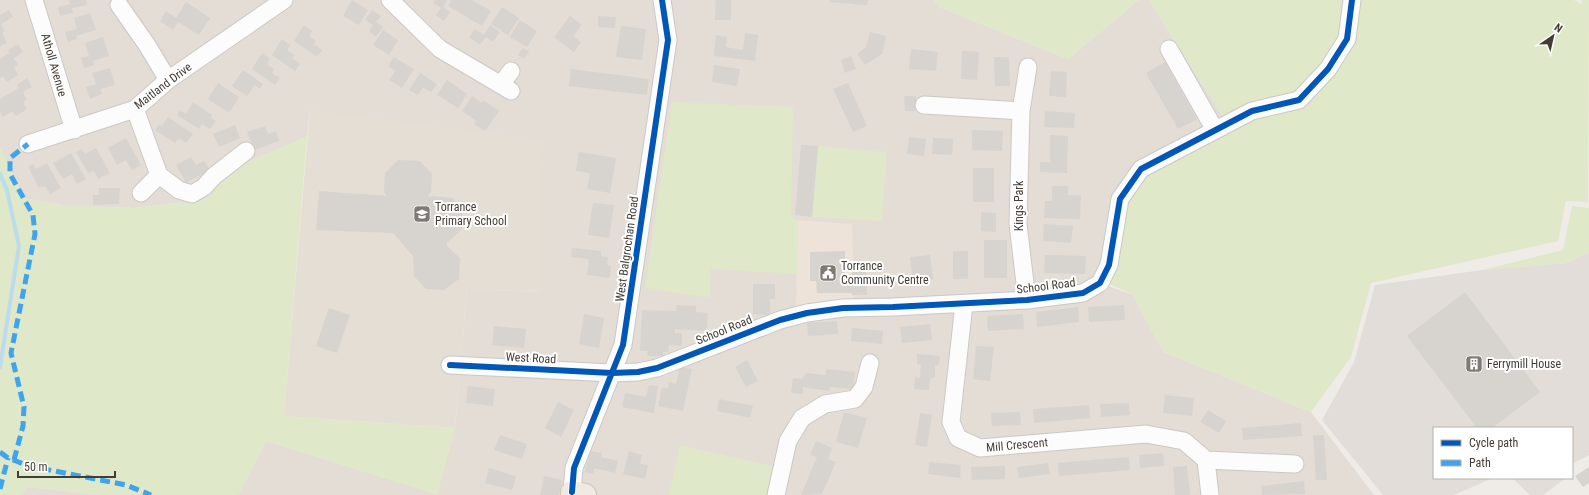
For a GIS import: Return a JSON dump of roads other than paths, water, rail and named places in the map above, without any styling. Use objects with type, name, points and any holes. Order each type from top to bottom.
[{"type":"street","name":"Atholl Avenue","points":[[34,0],[74,130]]},
{"type":"street","name":"Maitland Drive","points":[[28,144],[135,109],[168,80],[284,0]]},
{"type":"street","points":[[390,0],[440,49],[506,88],[511,71]]},
{"type":"street","name":"West Balgrochan Road","points":[[576,494],[574,468],[623,345],[668,40],[662,0]]},
{"type":"street","name":"School Road","points":[[612,373],[638,372],[657,368],[780,320],[807,313],[843,308],[893,308],[1027,300],[1083,293],[1100,283],[1109,265],[1120,199],[1141,169],[1252,111],[1299,100],[1328,69],[1347,39],[1352,0]]},
{"type":"street","points":[[119,5],[147,45],[168,80]]},
{"type":"street","points":[[1169,49],[1216,130]]},
{"type":"street","name":"Kings Park","points":[[1027,300],[1018,224],[1021,111],[1028,67]]},
{"type":"street","points":[[924,105],[1021,111]]},
{"type":"street","points":[[135,109],[159,175],[179,190],[192,194],[204,187],[214,176],[246,151]]},
{"type":"street","points":[[141,193],[159,175]]},
{"type":"street","name":"Mill Crescent","points":[[964,304],[951,422],[958,438],[980,448],[1146,434],[1184,441],[1206,460]]},
{"type":"street","points":[[776,495],[788,441],[802,418],[825,404],[855,400],[864,387],[870,363]]},
{"type":"street","name":"West Road","points":[[450,365],[612,373]]},
{"type":"street","points":[[1210,495],[1206,460],[1295,464]]},
{"type":"waterway","points":[[0,174],[7,190],[19,246],[0,367]]},
{"type":"place","name":"Torrance Primary School","points":[[422,214]]},
{"type":"place","name":"Torrance Community Centre","points":[[828,273]]},
{"type":"place","name":"Ferrymill House","points":[[1474,364]]}]
